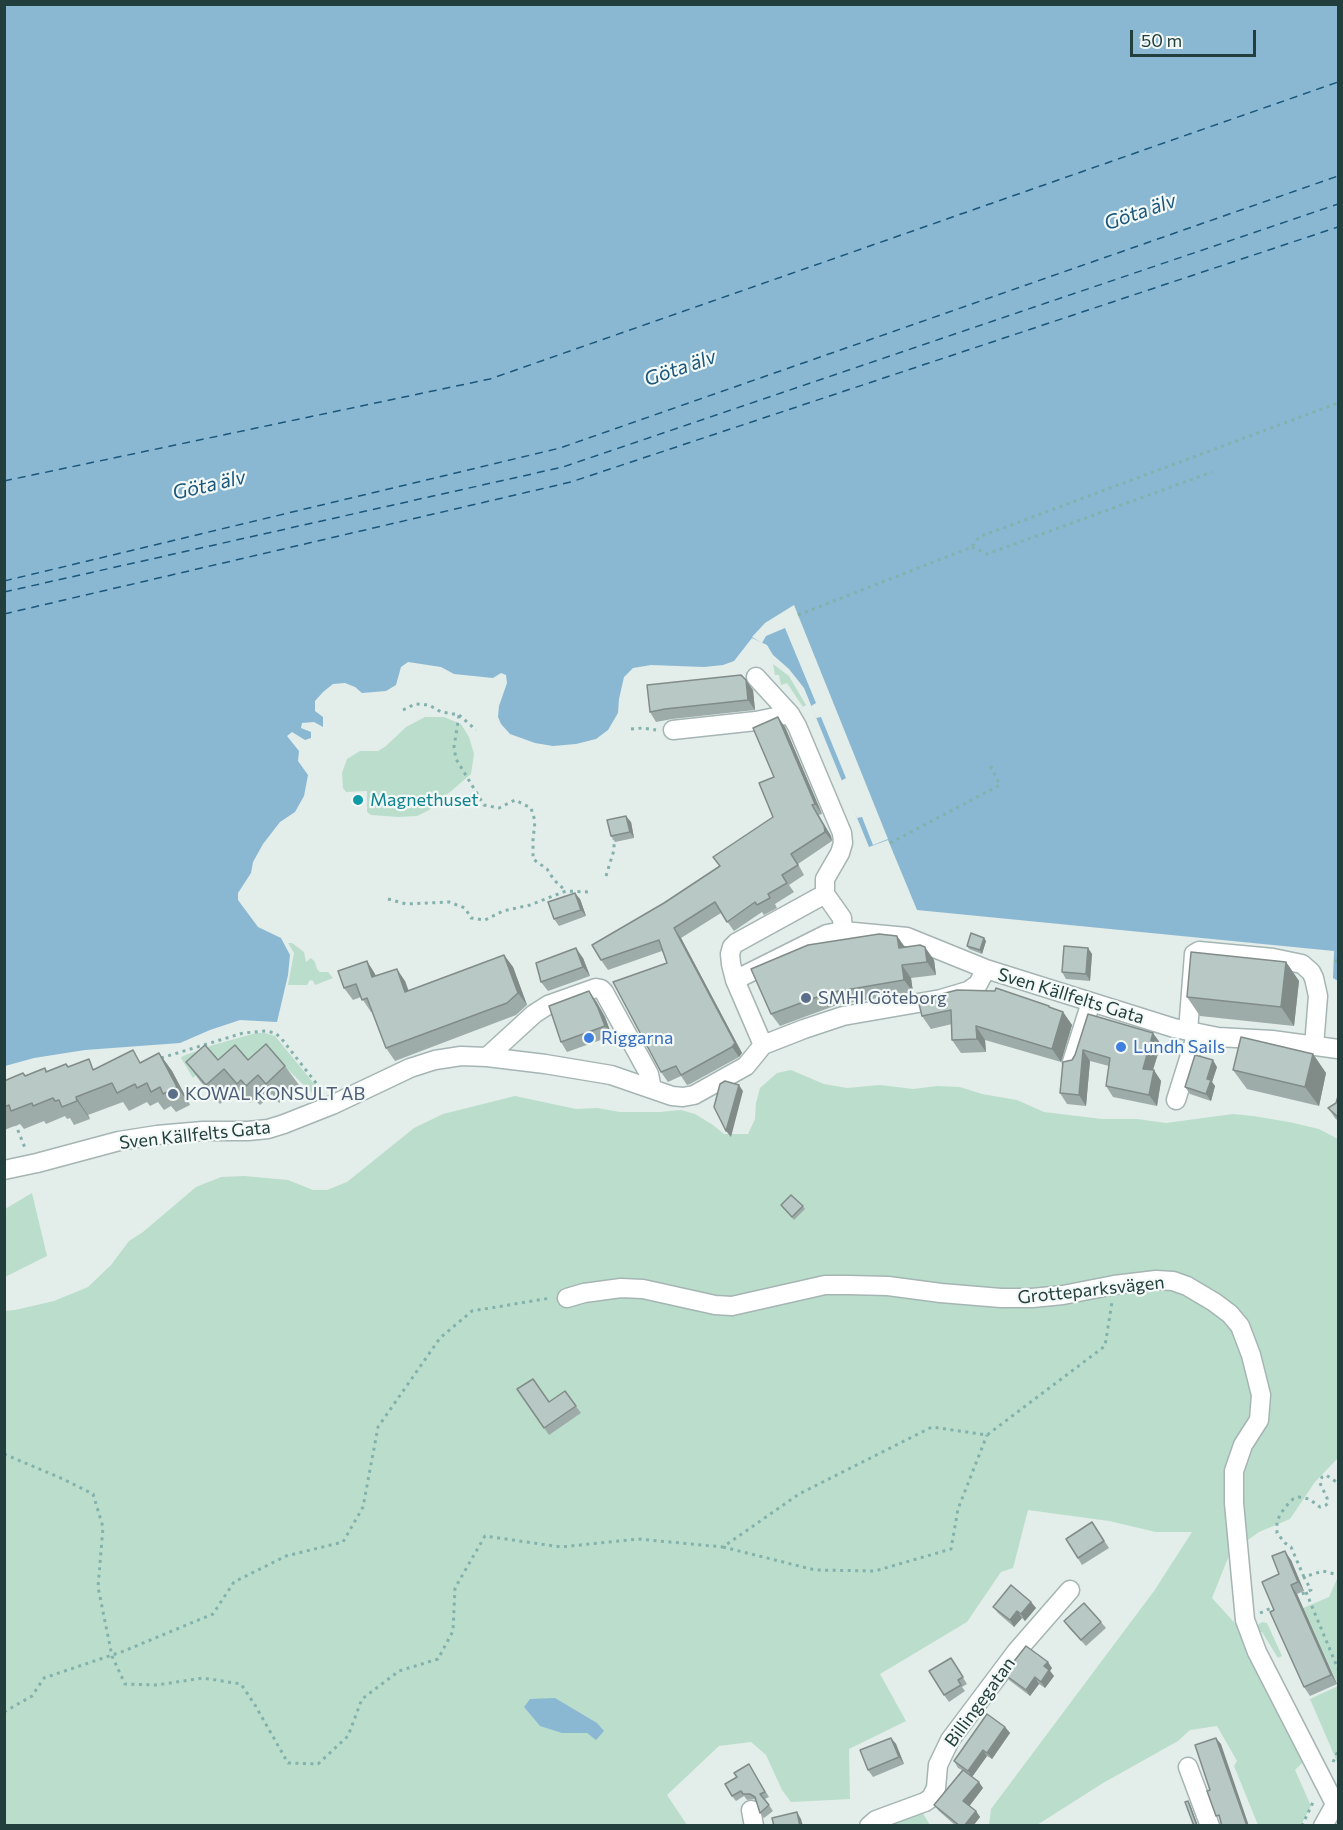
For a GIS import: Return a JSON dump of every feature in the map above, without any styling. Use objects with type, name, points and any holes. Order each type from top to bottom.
[{"type":"street","points":[[756,677],[790,714],[797,726],[843,833],[840,853],[825,879],[825,894],[842,918],[843,931]]},
{"type":"street","points":[[673,730],[756,722],[790,714]]},
{"type":"street","points":[[763,1045],[735,980],[730,964],[732,947],[825,894]]},
{"type":"street","points":[[735,980],[826,934],[843,931],[907,937],[986,969]]},
{"type":"street","points":[[1176,1100],[1192,1032],[1194,954],[1199,951],[1273,958],[1302,964],[1314,978],[1318,996],[1314,1046]]},
{"type":"street","name":"Sven Källfelts Gata","points":[[4,1170],[129,1140],[203,1131],[268,1129],[332,1105],[410,1068],[435,1060],[461,1056],[545,1064],[611,1075],[672,1096],[694,1095],[746,1066],[763,1045],[843,1016],[941,999],[968,990],[978,984],[986,969],[1192,1032],[1218,1037],[1272,1040],[1338,1049]]},
{"type":"street","points":[[487,1057],[534,1014],[548,1005],[596,988],[604,992],[649,1074],[652,1089]]},
{"type":"street","points":[[1072,1062],[1091,1002]]},
{"type":"street","name":"Grotteparksvägen","points":[[567,1298],[584,1293],[621,1288],[643,1289],[715,1305],[732,1306],[825,1285],[888,1286],[1001,1298],[1064,1295],[1114,1285],[1156,1280],[1173,1281],[1187,1286],[1230,1314],[1246,1338],[1261,1395],[1259,1420],[1243,1445],[1234,1471],[1234,1503],[1245,1620],[1262,1662],[1337,1802]]},
{"type":"street","name":"Billingegatan","points":[[869,1826],[876,1820],[931,1798],[936,1788],[938,1764],[950,1740],[1016,1652],[1070,1590]]},
{"type":"street","points":[[1188,1767],[1210,1826]]},
{"type":"street","points":[[1323,1826],[1337,1802]]},
{"type":"path","points":[[798,615],[972,547],[979,537],[1338,403]]},
{"type":"path","points":[[972,547],[987,554],[1212,472]]},
{"type":"path","points":[[403,710],[415,704],[429,705],[441,712],[459,715],[476,730]]},
{"type":"path","points":[[459,715],[454,747],[456,759],[484,805],[499,808],[515,800],[531,808],[535,821],[532,840],[533,859],[547,869],[554,880],[567,891]]},
{"type":"path","points":[[631,729],[673,730]]},
{"type":"path","points":[[890,843],[1000,785],[989,763]]},
{"type":"path","points":[[606,876],[614,850],[614,839]]},
{"type":"path","points":[[388,899],[406,904],[448,902],[465,908],[471,918],[485,920],[503,911],[530,905],[567,891],[588,892]]},
{"type":"path","points":[[155,1059],[190,1051],[243,1033],[266,1030],[281,1038],[332,1105]]},
{"type":"path","points":[[12,1115],[27,1153]]},
{"type":"path","points":[[4,1454],[93,1494],[103,1527],[98,1587],[112,1656],[125,1684],[157,1685],[204,1677],[241,1684],[288,1763],[318,1764],[348,1736],[362,1699],[399,1671],[438,1659],[453,1631],[455,1588],[485,1536],[561,1546],[638,1539],[723,1547],[815,1570],[875,1571],[951,1549],[958,1509],[987,1435],[1105,1346],[1114,1285]]},
{"type":"path","points":[[4,1712],[32,1696],[44,1678],[112,1656],[213,1614],[234,1582],[244,1576],[286,1556],[343,1542],[363,1507],[378,1427],[440,1338],[472,1311],[554,1297],[567,1298]]},
{"type":"path","points":[[723,1547],[799,1494],[932,1427],[987,1435]]},
{"type":"path","points":[[1286,1601],[1311,1590],[1291,1547],[1277,1533],[1277,1521],[1293,1499],[1299,1497],[1309,1499],[1320,1507],[1326,1505],[1327,1498],[1320,1483],[1322,1477],[1326,1475],[1338,1483]]},
{"type":"path","points":[[1304,1577],[1323,1570],[1338,1575]]},
{"type":"path","points":[[1306,1592],[1338,1669]]},
{"type":"path","points":[[1245,1620],[1276,1606]]},
{"type":"green space","points":[[773,664],[789,676],[806,705],[803,707],[787,683],[781,685],[779,675],[775,675]]},
{"type":"green space","points":[[425,717],[444,717],[461,724],[469,737],[474,754],[471,774],[429,810],[417,816],[371,815],[367,812],[367,791],[346,792],[343,788],[342,773],[347,759],[360,751],[378,751],[406,727]]},
{"type":"green space","points":[[288,943],[292,943],[304,952],[306,962],[311,958],[320,972],[328,972],[333,978],[315,985],[310,980],[307,985],[288,985],[294,953]]},
{"type":"green space","points":[[256,1033],[275,1036],[320,1091],[313,1094],[276,1058],[226,1067],[213,1058],[193,1078],[181,1058],[213,1045]]},
{"type":"green space","points":[[791,1070],[824,1084],[847,1088],[880,1085],[913,1089],[937,1086],[960,1087],[982,1094],[1017,1100],[1044,1112],[1102,1119],[1137,1119],[1166,1123],[1233,1114],[1253,1116],[1319,1129],[1338,1139],[1338,1458],[1315,1482],[1290,1519],[1259,1532],[1230,1553],[1212,1598],[1242,1631],[1305,1760],[1295,1770],[1311,1806],[1301,1825],[1258,1825],[1234,1766],[1237,1761],[1217,1726],[1190,1730],[1178,1741],[1103,1783],[1037,1825],[989,1825],[991,1809],[1154,1591],[1192,1532],[1156,1532],[1109,1521],[1028,1510],[1013,1568],[1001,1572],[967,1622],[880,1674],[906,1721],[849,1749],[850,1799],[791,1802],[782,1790],[766,1755],[751,1742],[719,1746],[667,1795],[687,1825],[5,1825],[4,1311],[54,1301],[88,1287],[111,1265],[129,1241],[196,1187],[221,1177],[244,1176],[288,1180],[313,1190],[327,1190],[347,1182],[414,1128],[443,1114],[515,1096],[576,1109],[597,1108],[620,1112],[681,1110],[695,1114],[724,1134],[748,1134],[755,1119],[760,1088],[777,1073]]},
{"type":"green space","points":[[32,1193],[47,1256],[5,1277],[5,1209]]},
{"type":"green space","points":[[1338,1577],[1338,1685],[1303,1608],[1329,1597]]},
{"type":"green space","points":[[1262,1622],[1267,1623],[1282,1656],[1278,1658],[1262,1632],[1257,1632],[1255,1627]]},
{"type":"green space","points":[[1338,1686],[1338,1764],[1310,1699]]},
{"type":"green space","points":[[922,1812],[930,1825],[886,1826]]},
{"type":"water","name":"Göta älv","points":[[5,5],[1338,5],[1338,981],[1333,978],[1334,951],[917,910],[888,840],[869,847],[804,688],[789,669],[773,655],[767,645],[752,638],[734,661],[723,665],[704,667],[651,665],[633,668],[624,677],[618,713],[608,730],[596,739],[576,744],[553,746],[535,743],[510,734],[498,717],[499,706],[507,683],[506,675],[501,673],[493,678],[454,674],[441,667],[408,662],[401,667],[396,685],[386,691],[362,693],[345,683],[333,684],[315,701],[315,711],[323,717],[323,727],[314,722],[302,723],[301,728],[311,732],[311,738],[305,740],[292,732],[287,736],[299,751],[298,761],[308,775],[304,796],[295,812],[280,822],[263,844],[253,862],[251,873],[238,893],[238,900],[258,927],[281,938],[290,955],[288,975],[277,1022],[240,1020],[180,1043],[85,1050],[34,1058],[5,1066]]},
{"type":"water","points":[[555,1698],[597,1723],[604,1731],[596,1740],[587,1733],[562,1733],[540,1726],[524,1707],[530,1699]]},
{"type":"pier","points":[[794,605],[888,839],[873,845],[862,817],[857,818],[841,781],[846,778],[821,717],[816,718],[811,706],[816,703],[785,628],[766,636],[762,643],[752,637],[765,623]]},
{"type":"building","points":[[741,675],[746,680],[748,700],[650,712],[647,685]]},
{"type":"building","points":[[778,717],[815,804],[812,805],[825,832],[791,854],[798,865],[782,875],[787,883],[768,894],[770,898],[757,905],[755,902],[727,922],[715,902],[674,928],[735,1043],[732,1047],[681,1075],[676,1066],[661,1072],[613,982],[667,963],[659,940],[601,960],[592,945],[664,903],[720,866],[713,857],[773,817],[759,783],[774,777],[753,728]]},
{"type":"building","points":[[626,816],[630,832],[611,836],[607,820]]},
{"type":"building","points":[[575,893],[581,910],[554,919],[548,902]]},
{"type":"building","points":[[971,933],[984,938],[980,950],[967,946]]},
{"type":"building","points":[[879,934],[897,936],[899,948],[920,945],[925,947],[927,962],[902,965],[904,980],[828,993],[771,1014],[751,969],[808,945]]},
{"type":"building","points":[[1064,946],[1088,948],[1086,974],[1062,972]]},
{"type":"building","points":[[576,948],[583,967],[541,982],[536,963]]},
{"type":"building","points":[[1191,952],[1286,962],[1281,1007],[1187,997]]},
{"type":"building","points":[[504,955],[518,993],[507,1003],[386,1048],[367,998],[362,1000],[356,984],[344,988],[338,971],[367,961],[372,977],[397,969],[405,992]]},
{"type":"building","points":[[996,988],[1063,1012],[1052,1049],[976,1026],[977,1039],[952,1040],[951,1010],[922,1016],[918,1000],[957,990],[995,991]]},
{"type":"building","points":[[589,991],[605,1026],[561,1042],[549,1006]]},
{"type":"building","points":[[1088,1014],[1153,1033],[1143,1069],[1154,1070],[1149,1095],[1106,1086],[1110,1058],[1083,1050],[1079,1095],[1060,1093],[1063,1062],[1072,1060],[1075,1055]]},
{"type":"building","points":[[1241,1037],[1313,1054],[1305,1087],[1233,1070]]},
{"type":"building","points":[[266,1044],[285,1066],[266,1084],[258,1075],[246,1086],[241,1080],[237,1084],[224,1069],[206,1085],[186,1062],[205,1045],[218,1060],[235,1045],[248,1060]]},
{"type":"building","points":[[133,1050],[140,1063],[159,1053],[177,1087],[163,1094],[160,1087],[151,1092],[147,1083],[137,1088],[135,1084],[117,1093],[112,1083],[76,1097],[77,1101],[62,1107],[59,1100],[55,1101],[53,1098],[11,1111],[9,1105],[4,1107],[4,1081],[23,1073],[25,1076],[45,1068],[46,1072],[66,1064],[68,1067],[89,1059],[93,1070]]},
{"type":"building","points":[[1195,1055],[1213,1060],[1207,1079],[1211,1080],[1206,1094],[1185,1087]]},
{"type":"building","points":[[725,1081],[739,1085],[726,1131],[714,1107],[720,1084]]},
{"type":"building","points":[[1338,1096],[1338,1117],[1328,1108],[1336,1103]]},
{"type":"building","points":[[791,1195],[803,1206],[792,1217],[781,1205]]},
{"type":"building","points":[[533,1379],[549,1402],[565,1391],[576,1406],[544,1428],[517,1389]]},
{"type":"building","points":[[1092,1522],[1104,1541],[1078,1558],[1066,1539]]},
{"type":"building","points":[[1285,1551],[1298,1582],[1291,1585],[1331,1675],[1304,1687],[1270,1612],[1274,1610],[1262,1582],[1279,1574],[1272,1556]]},
{"type":"building","points":[[1011,1585],[1031,1602],[1021,1614],[1017,1611],[1010,1620],[993,1607]]},
{"type":"building","points":[[1084,1603],[1101,1622],[1081,1640],[1064,1621]]},
{"type":"building","points":[[1026,1646],[1048,1662],[1044,1666],[1049,1670],[1041,1682],[1035,1677],[1026,1690],[1004,1674]]},
{"type":"building","points":[[951,1658],[963,1677],[958,1680],[961,1685],[944,1695],[929,1671]]},
{"type":"building","points":[[987,1714],[1005,1727],[987,1753],[983,1750],[968,1771],[954,1761]]},
{"type":"building","points":[[891,1738],[899,1757],[868,1770],[860,1750]]},
{"type":"building","points":[[1216,1738],[1247,1826],[1222,1826],[1207,1791],[1210,1790],[1195,1745]]},
{"type":"building","points":[[749,1764],[765,1792],[760,1794],[769,1805],[760,1813],[755,1797],[743,1794],[741,1791],[732,1796],[725,1784],[737,1777],[734,1773]]},
{"type":"building","points":[[963,1770],[979,1782],[963,1801],[976,1811],[964,1826],[960,1826],[934,1805]]},
{"type":"building","points":[[1188,1801],[1197,1826],[1194,1826],[1185,1802]]},
{"type":"building","points":[[797,1812],[800,1826],[774,1826],[772,1818]]},
{"type":"ferry route","points":[[4,481],[490,379],[1338,82]]},
{"type":"ferry route","points":[[4,581],[560,448],[1338,176]]},
{"type":"ferry route","points":[[4,592],[563,467],[1338,204]]},
{"type":"ferry route","points":[[4,614],[571,482],[1338,227]]},
{"type":"place","name":"Magnethuset","points":[[358,800]]},
{"type":"place","name":"SMHI Göteborg","points":[[806,998]]},
{"type":"place","name":"Riggarna","points":[[589,1038]]},
{"type":"place","name":"Lundh Sails","points":[[1121,1047]]},
{"type":"place","name":"KOWAL KONSULT AB","points":[[173,1094]]}]
